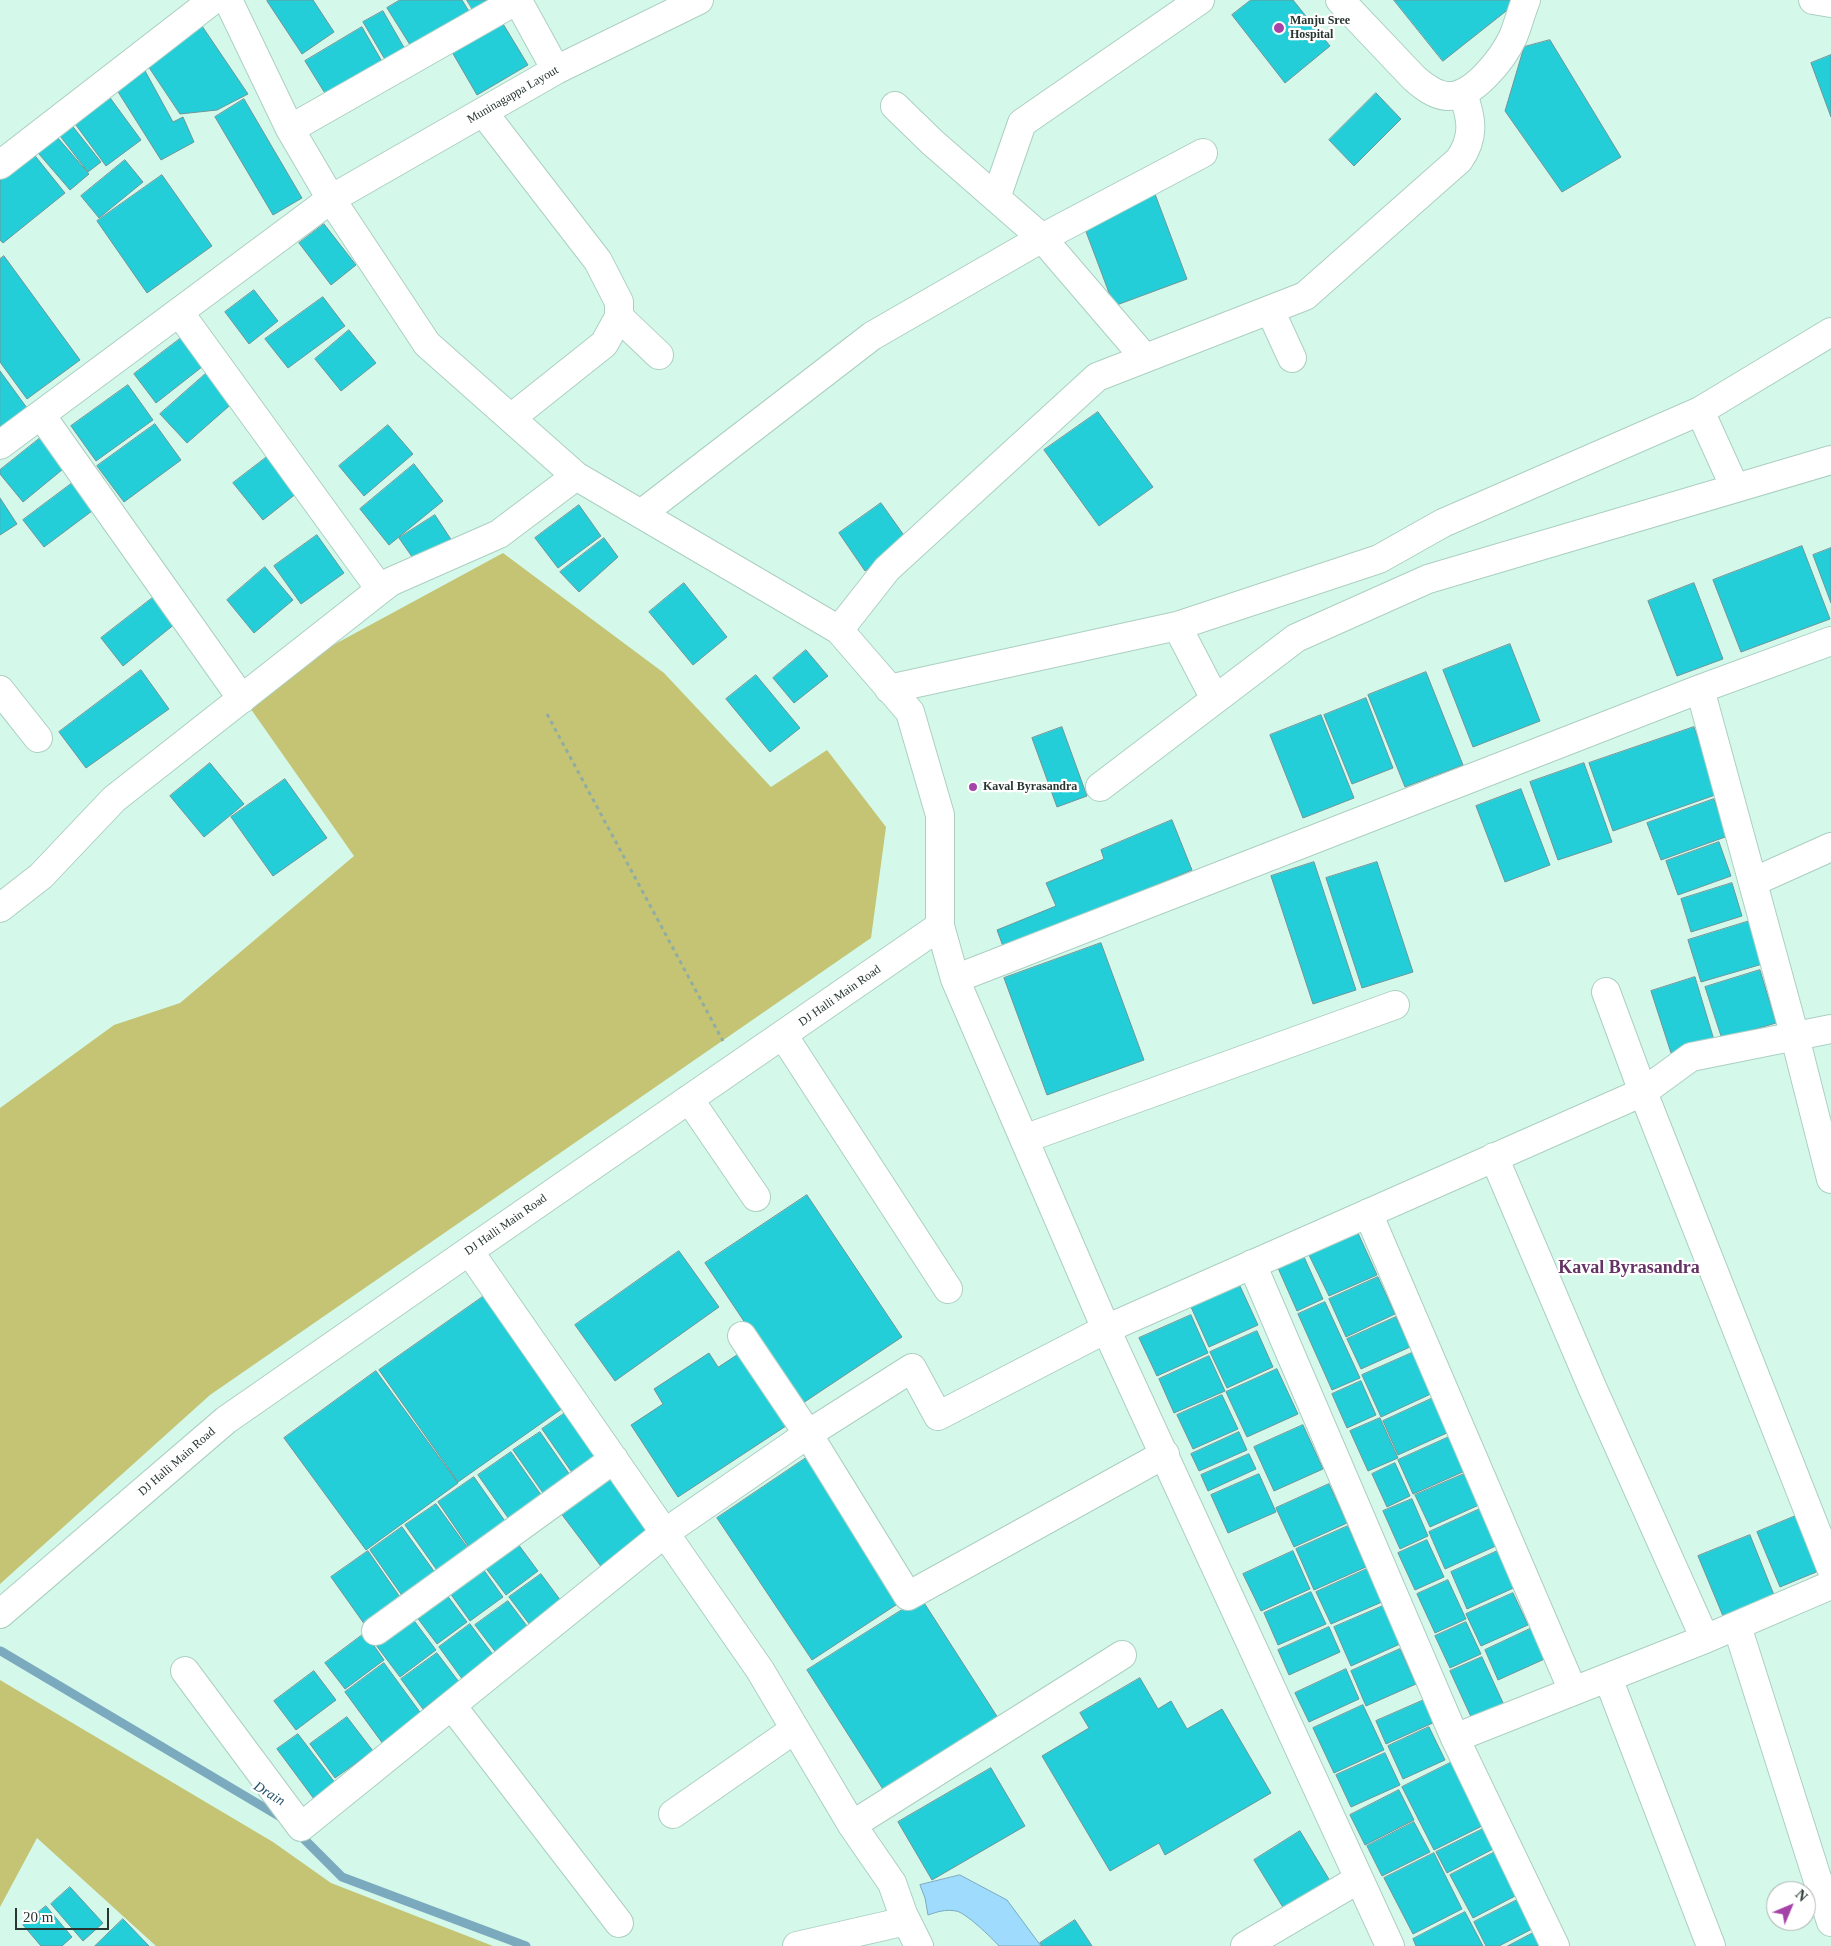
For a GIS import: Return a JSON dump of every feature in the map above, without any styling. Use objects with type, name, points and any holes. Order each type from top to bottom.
[{"type":"street","points":[[0,165],[214,0]]},
{"type":"street","points":[[228,0],[290,129],[331,199],[428,344],[576,476],[840,630],[910,712],[940,815],[940,926],[955,979],[1106,1329],[1390,1946]]},
{"type":"street","points":[[290,129],[517,0],[556,70]]},
{"type":"street","name":"Muninagappa Layout","points":[[0,445],[331,199],[556,70],[699,0]]},
{"type":"street","points":[[996,198],[1022,123],[1200,0]]},
{"type":"street","points":[[1340,0],[1426,89],[1447,96],[1463,94],[1487,74],[1513,37],[1526,0]]},
{"type":"street","points":[[1813,0],[1831,3]]},
{"type":"street","points":[[840,630],[887,569],[1097,377],[1305,296],[1459,160],[1468,148],[1470,128],[1469,112],[1463,94]]},
{"type":"street","points":[[895,106],[932,142],[1042,238],[1145,358]]},
{"type":"street","points":[[483,112],[598,261],[619,302],[619,317],[604,344],[511,418]]},
{"type":"street","points":[[641,514],[872,336],[1042,238],[1203,153]]},
{"type":"street","points":[[1270,310],[1292,358]]},
{"type":"street","points":[[179,312],[380,589]]},
{"type":"street","points":[[619,317],[659,355]]},
{"type":"street","points":[[889,689],[1177,626],[1379,559],[1443,523],[1700,411],[1831,332]]},
{"type":"street","points":[[1700,411],[1735,488]]},
{"type":"street","points":[[41,415],[242,699]]},
{"type":"street","points":[[1100,787],[1296,638],[1428,579],[1831,460]]},
{"type":"street","points":[[0,908],[41,876],[114,799],[380,589],[390,582],[499,534],[576,476]]},
{"type":"street","points":[[1177,626],[1215,699]]},
{"type":"street","points":[[955,979],[1700,689],[1831,642]]},
{"type":"street","points":[[1700,689],[1795,1037],[1831,1179]]},
{"type":"street","points":[[0,690],[38,738]]},
{"type":"street","points":[[1753,882],[1831,847]]},
{"type":"street","name":"DJ Halli Main Road","points":[[0,1614],[226,1420],[469,1250],[940,926]]},
{"type":"street","points":[[1606,992],[1643,1092],[1831,1568]]},
{"type":"street","points":[[1024,1139],[1395,1005]]},
{"type":"street","points":[[185,1671],[300,1827],[666,1532],[808,1434],[912,1368],[938,1416],[1106,1329],[1643,1092],[1691,1057],[1831,1029]]},
{"type":"street","points":[[783,1035],[948,1289]]},
{"type":"street","points":[[689,1099],[756,1197]]},
{"type":"street","points":[[1494,1157],[1588,1378],[1705,1639]]},
{"type":"street","points":[[1368,1213],[1573,1692]]},
{"type":"street","points":[[469,1250],[760,1670],[852,1825],[892,1883],[919,1946]]},
{"type":"street","points":[[1252,1264],[1455,1738],[1555,1946]]},
{"type":"street","points":[[742,1336],[808,1434],[908,1596],[1165,1454]]},
{"type":"street","points":[[376,1631],[614,1459]]},
{"type":"street","points":[[1455,1738],[1705,1639],[1831,1586]]},
{"type":"street","points":[[1737,1626],[1831,1922]]},
{"type":"street","points":[[852,1825],[1122,1655]]},
{"type":"street","points":[[1608,1678],[1711,1946]]},
{"type":"street","points":[[452,1706],[619,1923]]},
{"type":"street","points":[[673,1814],[795,1729]]},
{"type":"street","points":[[1245,1946],[1359,1879]]},
{"type":"street","points":[[797,1946],[905,1917]]},
{"type":"path","points":[[547,714],[737,1067]]},
{"type":"shaded area","points":[[503,553],[664,673],[771,787],[827,750],[886,827],[871,938],[210,1395],[0,1584],[0,1108],[114,1025],[180,1003],[354,856],[241,695]]},
{"type":"shaded area","points":[[0,1680],[273,1842],[331,1883],[493,1946],[156,1946],[37,1838],[0,1907]]},
{"type":"water","points":[[960,1875],[1007,1900],[1041,1946],[999,1946],[972,1920],[960,1912],[952,1910],[928,1915],[920,1885]]},
{"type":"building","points":[[313,0],[334,32],[302,54],[267,1]]},
{"type":"building","points":[[400,0],[462,0],[470,13],[412,48],[387,8]]},
{"type":"building","points":[[467,0],[488,0],[473,10]]},
{"type":"building","points":[[1251,0],[1293,0],[1330,46],[1285,83],[1232,15]]},
{"type":"building","points":[[1394,0],[1512,0],[1515,4],[1443,61]]},
{"type":"building","points":[[383,11],[406,51],[387,63],[363,22]]},
{"type":"building","points":[[502,22],[528,65],[477,95],[452,52]]},
{"type":"building","points":[[200,23],[248,94],[217,110],[180,114],[146,63]]},
{"type":"building","points":[[362,27],[387,70],[331,103],[305,61]]},
{"type":"building","points":[[1550,40],[1621,157],[1562,192],[1505,111],[1524,47]]},
{"type":"building","points":[[1831,55],[1831,117],[1811,63]]},
{"type":"building","points":[[144,69],[173,122],[183,117],[194,142],[161,160],[115,87]]},
{"type":"building","points":[[1376,93],[1401,119],[1354,166],[1329,140]]},
{"type":"building","points":[[108,95],[141,140],[106,166],[73,121]]},
{"type":"building","points":[[244,99],[302,198],[273,215],[215,117]]},
{"type":"building","points":[[70,123],[101,162],[88,172],[57,132]]},
{"type":"building","points":[[52,131],[89,174],[70,190],[33,147]]},
{"type":"building","points":[[32,152],[65,193],[3,243],[0,240],[0,177]]},
{"type":"building","points":[[125,160],[143,182],[99,218],[81,196]]},
{"type":"building","points":[[162,175],[212,246],[147,293],[97,221]]},
{"type":"building","points":[[1155,194],[1187,279],[1114,306],[1082,221]]},
{"type":"building","points":[[324,224],[356,265],[331,285],[299,243]]},
{"type":"building","points":[[4,256],[80,360],[27,399],[0,362],[0,259]]},
{"type":"building","points":[[254,290],[278,321],[249,344],[225,312]]},
{"type":"building","points":[[323,297],[345,326],[288,368],[265,339]]},
{"type":"building","points":[[349,330],[376,363],[341,391],[315,359]]},
{"type":"building","points":[[185,335],[207,363],[156,403],[134,374]]},
{"type":"building","points":[[210,370],[236,400],[187,443],[160,414]]},
{"type":"building","points":[[0,371],[27,408],[0,428]]},
{"type":"building","points":[[128,385],[153,420],[96,461],[71,426]]},
{"type":"building","points":[[1098,412],[1153,487],[1099,526],[1044,450]]},
{"type":"building","points":[[155,424],[181,460],[124,502],[97,466]]},
{"type":"building","points":[[388,425],[413,454],[364,496],[339,466]]},
{"type":"building","points":[[44,435],[68,465],[23,502],[0,474],[0,470]]},
{"type":"building","points":[[272,453],[302,489],[263,520],[233,483]]},
{"type":"building","points":[[414,464],[443,501],[389,545],[360,509]]},
{"type":"building","points":[[79,478],[100,505],[44,547],[23,520]]},
{"type":"building","points":[[0,498],[17,524],[0,535]]},
{"type":"building","points":[[881,503],[908,541],[865,571],[839,533]]},
{"type":"building","points":[[579,505],[601,536],[558,568],[535,538]]},
{"type":"building","points":[[435,515],[452,541],[417,564],[399,538]]},
{"type":"building","points":[[317,535],[344,573],[301,604],[274,566]]},
{"type":"building","points":[[604,538],[618,557],[579,592],[560,572]]},
{"type":"building","points":[[1802,546],[1830,619],[1741,652],[1713,580]]},
{"type":"building","points":[[1831,548],[1831,603],[1813,555]]},
{"type":"building","points":[[265,567],[293,600],[254,633],[227,600]]},
{"type":"building","points":[[684,583],[727,637],[693,665],[649,612]]},
{"type":"building","points":[[1694,583],[1723,659],[1677,676],[1648,601]]},
{"type":"building","points":[[155,596],[176,623],[123,666],[101,638]]},
{"type":"building","points":[[1510,644],[1540,721],[1473,747],[1443,670]]},
{"type":"building","points":[[806,650],[828,676],[794,703],[773,678]]},
{"type":"building","points":[[141,670],[169,709],[86,768],[59,732]]},
{"type":"building","points":[[1426,672],[1463,765],[1405,787],[1368,695]]},
{"type":"building","points":[[756,675],[800,728],[770,752],[726,699]]},
{"type":"building","points":[[1366,698],[1393,768],[1352,784],[1324,715]]},
{"type":"building","points":[[1321,715],[1354,798],[1303,818],[1270,735]]},
{"type":"building","points":[[1062,727],[1087,796],[1057,807],[1032,738]]},
{"type":"building","points":[[1694,727],[1718,794],[1613,831],[1589,763]]},
{"type":"building","points":[[210,763],[244,804],[204,837],[170,796]]},
{"type":"building","points":[[1584,763],[1612,842],[1558,860],[1530,782]]},
{"type":"building","points":[[285,779],[327,838],[273,876],[231,817]]},
{"type":"building","points":[[1521,789],[1550,865],[1505,882],[1476,806]]},
{"type":"building","points":[[1714,799],[1728,836],[1661,860],[1647,823]]},
{"type":"building","points":[[1172,820],[1192,870],[1004,949],[997,930],[1056,906],[1046,883],[1104,859],[1101,850]]},
{"type":"building","points":[[1719,842],[1731,876],[1678,895],[1666,861]]},
{"type":"building","points":[[1314,862],[1356,990],[1313,1004],[1271,876]]},
{"type":"building","points":[[1377,862],[1413,972],[1362,988],[1326,878]]},
{"type":"building","points":[[1732,883],[1742,916],[1691,932],[1681,899]]},
{"type":"building","points":[[1753,920],[1766,963],[1701,982],[1688,940]]},
{"type":"building","points":[[1101,943],[1144,1060],[1047,1095],[1004,978]]},
{"type":"building","points":[[1760,970],[1776,1023],[1722,1039],[1705,987]]},
{"type":"building","points":[[1695,977],[1714,1040],[1671,1053],[1651,991]]},
{"type":"building","points":[[807,1195],[902,1337],[800,1405],[705,1263]]},
{"type":"building","points":[[1358,1233],[1377,1275],[1329,1296],[1309,1255]]},
{"type":"building","points":[[679,1251],[719,1307],[615,1381],[575,1325]]},
{"type":"building","points":[[1304,1257],[1323,1299],[1297,1311],[1278,1268]]},
{"type":"building","points":[[1378,1277],[1395,1314],[1346,1337],[1329,1299]]},
{"type":"building","points":[[1239,1284],[1258,1325],[1209,1347],[1191,1307]]},
{"type":"building","points":[[484,1296],[563,1408],[458,1482],[379,1370]]},
{"type":"building","points":[[1325,1302],[1360,1378],[1332,1390],[1298,1314]]},
{"type":"building","points":[[1191,1315],[1208,1353],[1157,1376],[1139,1338]]},
{"type":"building","points":[[1396,1317],[1410,1347],[1361,1369],[1347,1339]]},
{"type":"building","points":[[1257,1331],[1273,1367],[1227,1388],[1210,1352]]},
{"type":"building","points":[[742,1352],[789,1424],[678,1497],[631,1425],[663,1404],[654,1389],[709,1353],[718,1367]]},
{"type":"building","points":[[1414,1352],[1433,1393],[1381,1417],[1362,1375]]},
{"type":"building","points":[[1209,1356],[1225,1391],[1174,1413],[1159,1379]]},
{"type":"building","points":[[1277,1369],[1298,1414],[1247,1437],[1226,1392]]},
{"type":"building","points":[[376,1371],[458,1483],[366,1550],[284,1438]]},
{"type":"building","points":[[1361,1381],[1376,1415],[1347,1428],[1332,1394]]},
{"type":"building","points":[[1222,1395],[1238,1429],[1193,1449],[1177,1415]]},
{"type":"building","points":[[1433,1398],[1449,1432],[1398,1455],[1383,1421]]},
{"type":"building","points":[[568,1411],[599,1456],[573,1474],[542,1429]]},
{"type":"building","points":[[1380,1418],[1398,1458],[1368,1471],[1350,1431]]},
{"type":"building","points":[[1303,1425],[1323,1469],[1274,1491],[1254,1447]]},
{"type":"building","points":[[540,1432],[570,1475],[543,1493],[513,1450]]},
{"type":"building","points":[[1239,1432],[1247,1450],[1199,1471],[1191,1454]]},
{"type":"building","points":[[1449,1437],[1465,1471],[1413,1494],[1398,1460]]},
{"type":"building","points":[[511,1452],[544,1499],[511,1522],[478,1475]]},
{"type":"building","points":[[1249,1454],[1256,1469],[1208,1491],[1201,1475]]},
{"type":"building","points":[[806,1458],[902,1601],[812,1660],[717,1518]]},
{"type":"building","points":[[1395,1463],[1410,1496],[1387,1507],[1372,1474]]},
{"type":"building","points":[[1259,1474],[1276,1512],[1228,1533],[1211,1495]]},
{"type":"building","points":[[1464,1474],[1479,1505],[1430,1527],[1415,1495]]},
{"type":"building","points":[[610,1475],[653,1532],[603,1569],[560,1512]]},
{"type":"building","points":[[474,1477],[507,1524],[470,1549],[438,1502]]},
{"type":"building","points":[[1329,1484],[1347,1523],[1294,1547],[1276,1508]]},
{"type":"building","points":[[1412,1499],[1428,1536],[1400,1549],[1383,1511]]},
{"type":"building","points":[[436,1504],[470,1551],[439,1573],[405,1525]]},
{"type":"building","points":[[1482,1508],[1498,1545],[1445,1569],[1429,1532]]},
{"type":"building","points":[[1803,1513],[1826,1568],[1780,1587],[1757,1532]]},
{"type":"building","points":[[1348,1526],[1366,1567],[1314,1590],[1296,1549]]},
{"type":"building","points":[[402,1527],[436,1574],[403,1597],[370,1550]]},
{"type":"building","points":[[1750,1535],[1774,1595],[1723,1616],[1698,1556]]},
{"type":"building","points":[[1427,1540],[1444,1577],[1415,1590],[1398,1553]]},
{"type":"building","points":[[518,1544],[538,1571],[506,1595],[485,1567]]},
{"type":"building","points":[[1502,1549],[1518,1586],[1467,1609],[1451,1572]]},
{"type":"building","points":[[368,1551],[402,1600],[365,1625],[331,1577]]},
{"type":"building","points":[[1293,1551],[1310,1589],[1261,1611],[1243,1574]]},
{"type":"building","points":[[483,1569],[503,1597],[470,1621],[450,1593]]},
{"type":"building","points":[[1367,1569],[1382,1602],[1331,1624],[1316,1592]]},
{"type":"building","points":[[541,1574],[561,1601],[530,1625],[509,1597]]},
{"type":"building","points":[[1448,1580],[1466,1619],[1435,1633],[1417,1594]]},
{"type":"building","points":[[1311,1592],[1326,1624],[1278,1645],[1264,1613]]},
{"type":"building","points":[[1513,1593],[1528,1625],[1481,1646],[1466,1614]]},
{"type":"building","points":[[446,1594],[467,1622],[437,1644],[416,1616]]},
{"type":"building","points":[[921,1598],[1000,1721],[886,1794],[807,1670]]},
{"type":"building","points":[[508,1601],[530,1630],[497,1654],[475,1625]]},
{"type":"building","points":[[1383,1606],[1400,1644],[1351,1666],[1334,1627]]},
{"type":"building","points":[[412,1618],[436,1650],[400,1677],[376,1645]]},
{"type":"building","points":[[1466,1622],[1481,1654],[1450,1668],[1435,1636]]},
{"type":"building","points":[[470,1624],[494,1656],[463,1680],[439,1647]]},
{"type":"building","points":[[1329,1627],[1340,1652],[1289,1675],[1278,1650]]},
{"type":"building","points":[[1534,1627],[1549,1657],[1498,1680],[1485,1650]]},
{"type":"building","points":[[365,1633],[384,1660],[345,1689],[325,1663]]},
{"type":"building","points":[[1400,1649],[1416,1684],[1366,1706],[1351,1671]]},
{"type":"building","points":[[437,1653],[459,1682],[423,1709],[401,1679]]},
{"type":"building","points":[[1482,1657],[1504,1705],[1472,1719],[1450,1671]]},
{"type":"building","points":[[384,1663],[425,1719],[386,1748],[345,1692]]},
{"type":"building","points":[[1346,1669],[1359,1699],[1309,1722],[1295,1693]]},
{"type":"building","points":[[314,1671],[336,1700],[296,1730],[274,1701]]},
{"type":"building","points":[[1140,1678],[1158,1709],[1171,1701],[1187,1729],[1222,1709],[1271,1793],[1165,1855],[1159,1843],[1110,1871],[1042,1756],[1089,1728],[1080,1713]]},
{"type":"building","points":[[1424,1700],[1435,1722],[1386,1744],[1376,1721]]},
{"type":"building","points":[[1363,1705],[1384,1750],[1334,1773],[1313,1728]]},
{"type":"building","points":[[347,1717],[373,1751],[335,1778],[310,1744]]},
{"type":"building","points":[[1429,1727],[1445,1760],[1403,1779],[1388,1746]]},
{"type":"building","points":[[298,1734],[339,1788],[317,1803],[277,1749]]},
{"type":"building","points":[[1385,1753],[1400,1785],[1351,1807],[1336,1775]]},
{"type":"building","points":[[1454,1761],[1486,1824],[1434,1850],[1402,1787]]},
{"type":"building","points":[[991,1768],[1025,1826],[932,1880],[898,1822]]},
{"type":"building","points":[[1399,1790],[1414,1820],[1365,1845],[1350,1815]]},
{"type":"building","points":[[1414,1822],[1430,1852],[1382,1876],[1367,1846]]},
{"type":"building","points":[[1489,1826],[1499,1846],[1447,1873],[1436,1852]]},
{"type":"building","points":[[1300,1831],[1330,1881],[1284,1909],[1254,1860]]},
{"type":"building","points":[[1497,1851],[1519,1894],[1473,1918],[1450,1875]]},
{"type":"building","points":[[1434,1853],[1462,1909],[1413,1934],[1384,1878]]},
{"type":"building","points":[[70,1887],[103,1923],[83,1941],[51,1904]]},
{"type":"building","points":[[1521,1898],[1536,1927],[1499,1946],[1486,1946],[1474,1922]]},
{"type":"building","points":[[46,1906],[72,1937],[62,1946],[41,1946],[23,1925]]},
{"type":"building","points":[[1465,1912],[1483,1946],[1416,1946],[1413,1939]]},
{"type":"building","points":[[123,1919],[149,1946],[95,1946]]},
{"type":"building","points":[[1075,1920],[1092,1946],[1042,1946],[1040,1943]]},
{"type":"building","points":[[1535,1932],[1543,1946],[1508,1946]]},
{"type":"waterway","name":"Drain","points":[[1,1651],[282,1818]]},
{"type":"waterway","name":"Drain","points":[[297,1832],[342,1877],[526,1946]]},
{"type":"place","name":"Manju Sree Hospital","points":[[1279,28]]},
{"type":"place","name":"Kaval Byrasandra","points":[[973,787]]},
{"type":"district","name":"Kaval Byrasandra","points":[[1629,1268]]}]
